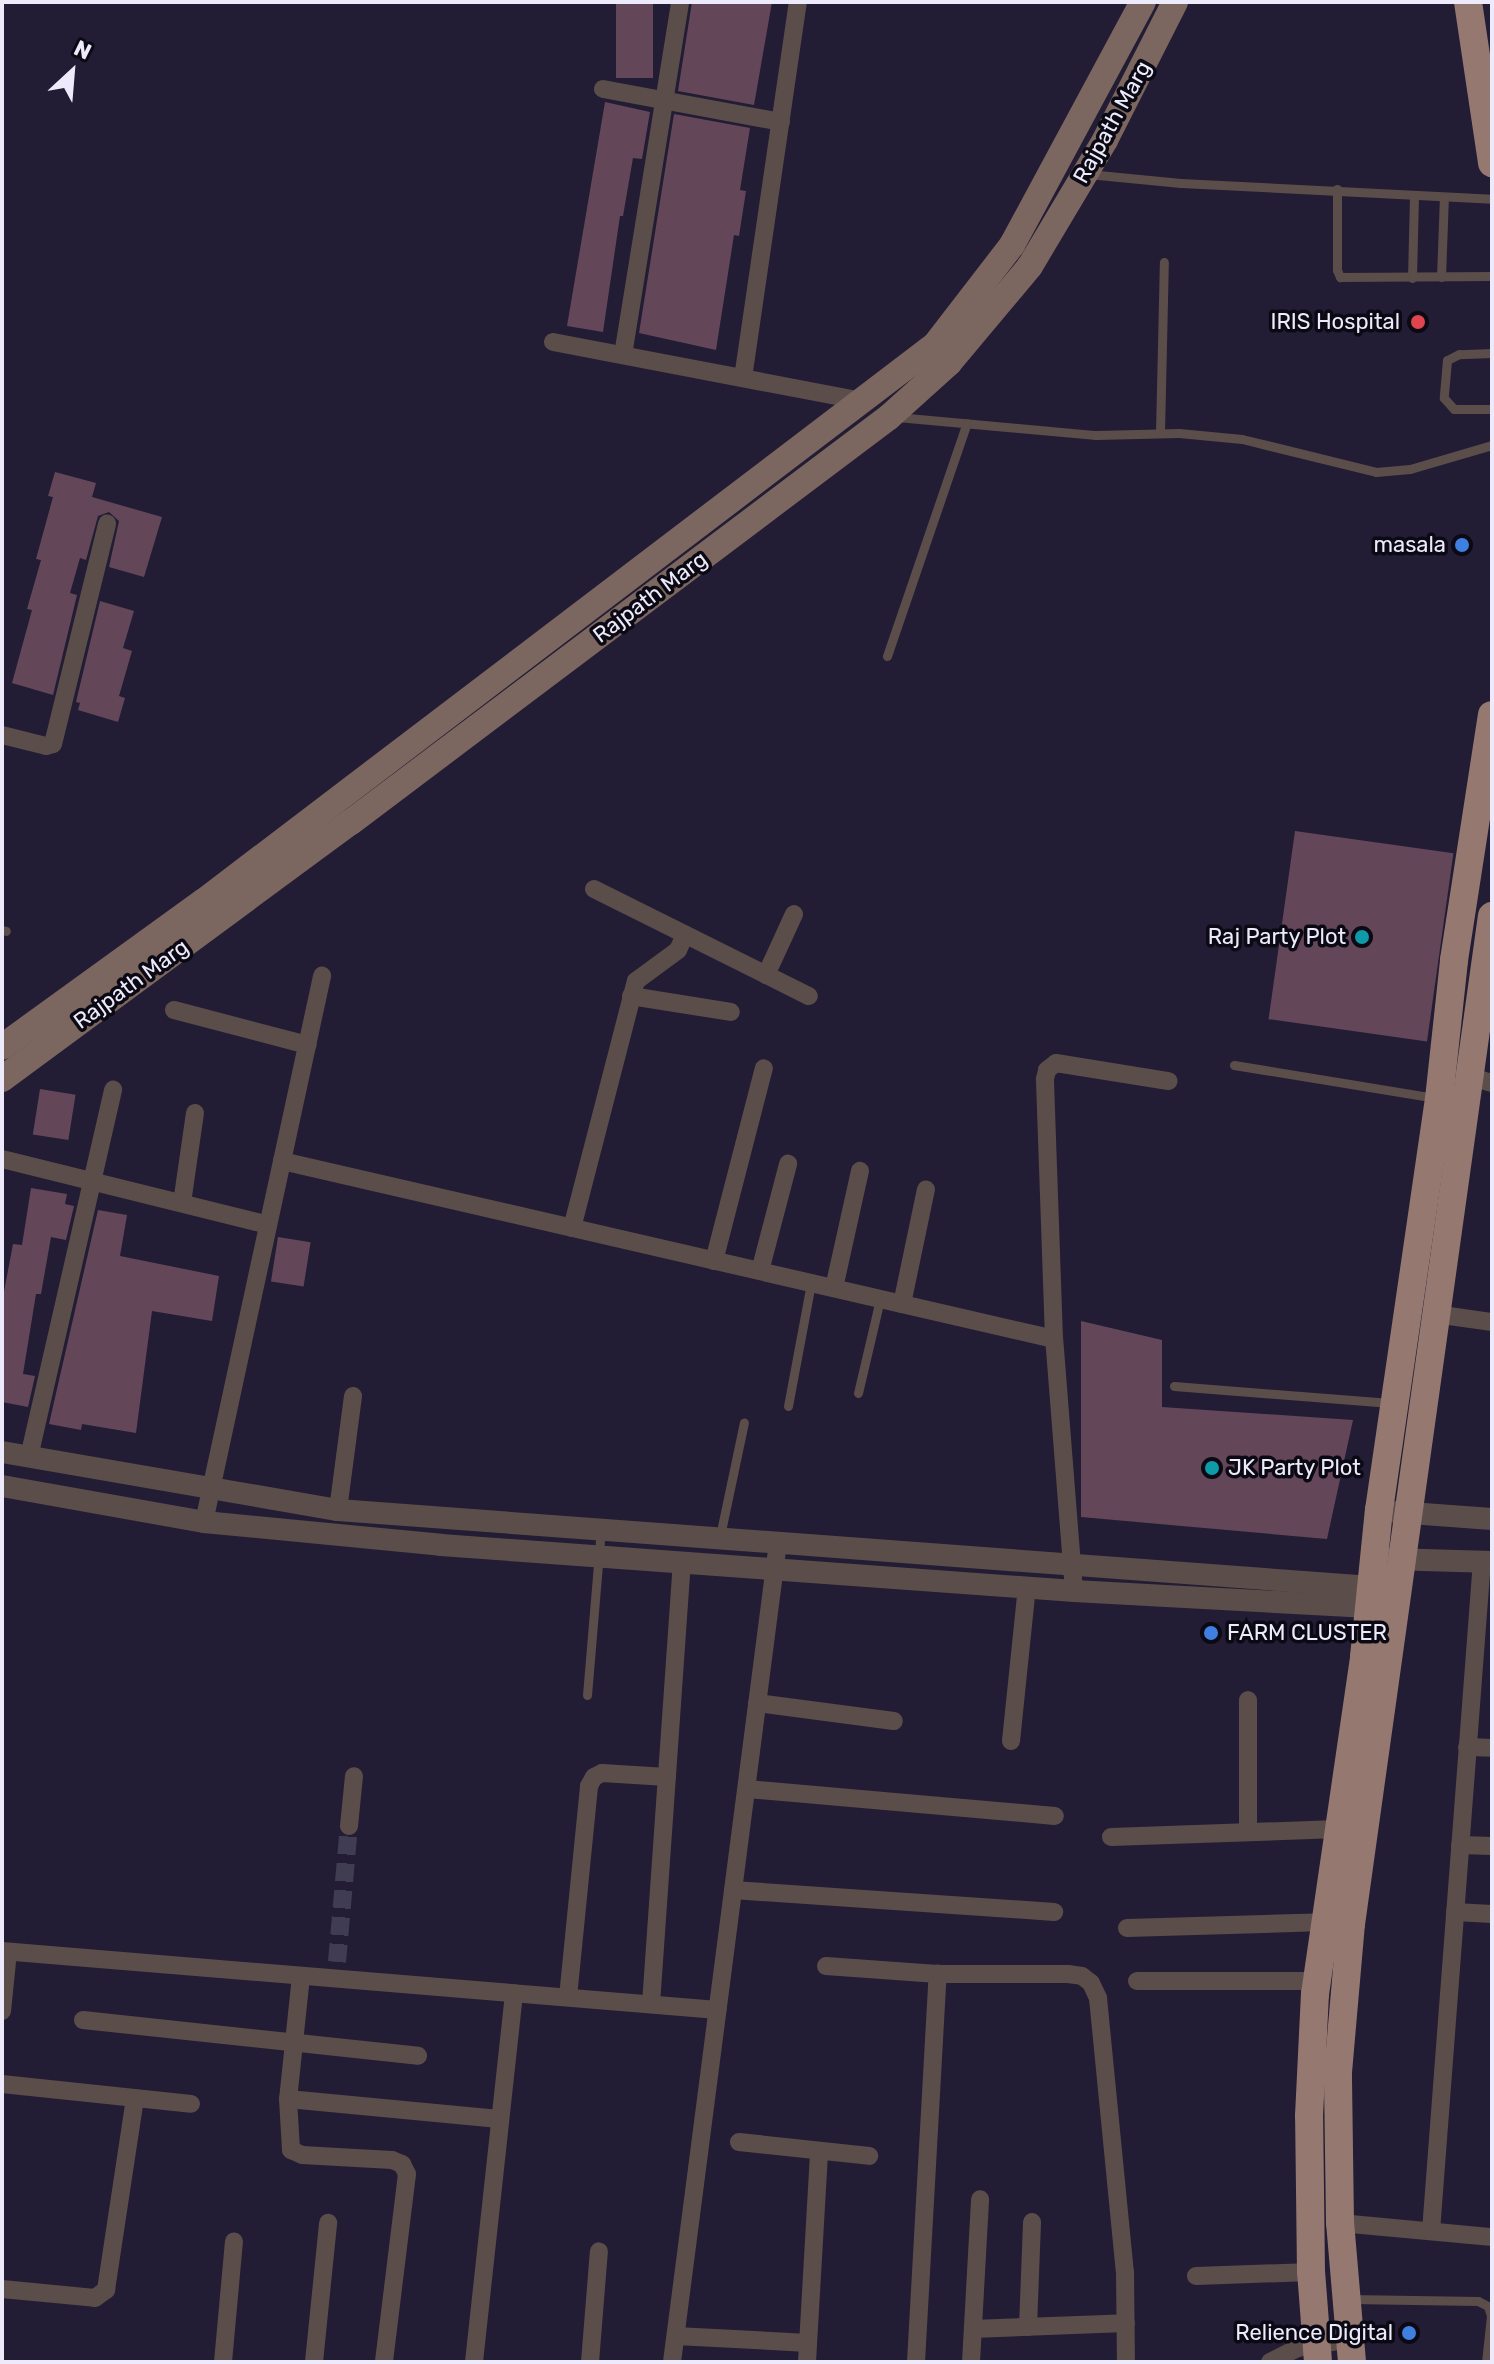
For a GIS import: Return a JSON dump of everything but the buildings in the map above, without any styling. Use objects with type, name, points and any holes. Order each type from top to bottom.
[{"type":"main road","name":"Rajpath Marg","points":[[2,1079],[363,813],[868,411],[935,345],[1012,245],[1143,2]]},
{"type":"main road","name":"Rajpath Marg","points":[[2,1047],[868,411],[949,363],[1030,266],[1146,63],[1175,2]]},
{"type":"main road","points":[[1468,2],[1492,163]]},
{"type":"main road","points":[[1316,2352],[1311,2272],[1309,2116],[1317,1981],[1370,1597],[1372,1558],[1439,1099],[1454,960],[1492,715]]},
{"type":"main road","points":[[1351,2351],[1340,2223],[1338,2072],[1351,1924],[1411,1513],[1435,1314],[1482,1080],[1492,916]]},
{"type":"street","points":[[623,355],[680,2]]},
{"type":"street","points":[[743,378],[798,2]]},
{"type":"street","points":[[603,89],[781,122]]},
{"type":"street","points":[[553,342],[743,378],[868,411]]},
{"type":"street","points":[[2,735],[46,746],[53,744],[107,524]]},
{"type":"street","points":[[594,889],[809,996]]},
{"type":"street","points":[[766,975],[794,914]]},
{"type":"street","points":[[572,1228],[636,981],[678,950],[685,935]]},
{"type":"street","points":[[204,1522],[322,976]]},
{"type":"street","points":[[631,996],[731,1012]]},
{"type":"street","points":[[174,1010],[307,1045]]},
{"type":"street","points":[[1074,1591],[1054,1339],[1047,1070],[1056,1063],[1169,1081]]},
{"type":"street","points":[[714,1261],[764,1068]]},
{"type":"street","points":[[29,1457],[113,1089]]},
{"type":"street","points":[[182,1203],[195,1113]]},
{"type":"street","points":[[2,1159],[268,1225]]},
{"type":"street","points":[[282,1161],[1054,1339]]},
{"type":"street","points":[[760,1271],[788,1164]]},
{"type":"street","points":[[834,1288],[860,1171]]},
{"type":"street","points":[[902,1304],[926,1189]]},
{"type":"street","points":[[1435,1314],[1492,1322]]},
{"type":"street","points":[[338,1510],[353,1396]]},
{"type":"street","points":[[2,1452],[338,1510],[1071,1565],[1370,1597]]},
{"type":"street","points":[[2,1486],[204,1522],[600,1556],[1074,1591],[1370,1597]]},
{"type":"street","points":[[1379,1510],[1492,1519]]},
{"type":"street","points":[[672,2362],[778,1543]]},
{"type":"street","points":[[1372,1558],[1487,1562],[1467,1747],[1431,2231]]},
{"type":"street","points":[[651,2004],[682,1562]]},
{"type":"street","points":[[1011,1741],[1027,1587]]},
{"type":"street","points":[[1248,1700],[1248,1832]]},
{"type":"street","points":[[757,1703],[894,1721]]},
{"type":"street","points":[[1467,1747],[1492,1748]]},
{"type":"street","points":[[568,1997],[589,1786],[594,1777],[602,1773],[667,1777]]},
{"type":"street","points":[[349,1826],[354,1776]]},
{"type":"street","points":[[747,1789],[1055,1816]]},
{"type":"street","points":[[1111,1837],[1338,1829]]},
{"type":"street","points":[[1460,1845],[1492,1846]]},
{"type":"street","points":[[733,1890],[1054,1912]]},
{"type":"street","points":[[1455,1912],[1492,1914]]},
{"type":"street","points":[[1127,1928],[1325,1922]]},
{"type":"street","points":[[2,2011],[5,1952],[301,1976],[337,1970],[514,1993],[718,2010]]},
{"type":"street","points":[[826,1966],[938,1974],[1068,1974],[1082,1976],[1091,1983],[1098,1998],[1125,2272],[1126,2362]]},
{"type":"street","points":[[916,2362],[938,1974]]},
{"type":"street","points":[[301,1976],[288,2099],[291,2150],[302,2155],[392,2160],[402,2164],[407,2174],[384,2362]]},
{"type":"street","points":[[1137,1981],[1317,1981]]},
{"type":"street","points":[[474,2362],[514,1993]]},
{"type":"street","points":[[83,2020],[292,2045],[418,2056]]},
{"type":"street","points":[[2,2084],[191,2104]]},
{"type":"street","points":[[2,2289],[95,2298],[106,2290],[135,2098]]},
{"type":"street","points":[[288,2099],[499,2119]]},
{"type":"street","points":[[739,2142],[869,2156]]},
{"type":"street","points":[[676,2336],[807,2352],[819,2151]]},
{"type":"street","points":[[971,2362],[980,2199]]},
{"type":"street","points":[[1028,2327],[1032,2222]]},
{"type":"street","points":[[314,2362],[328,2223]]},
{"type":"street","points":[[1340,2223],[1492,2237]]},
{"type":"street","points":[[223,2362],[234,2241]]},
{"type":"street","points":[[590,2362],[599,2251]]},
{"type":"street","points":[[1196,2276],[1311,2272]]},
{"type":"street","points":[[973,2329],[1126,2323]]},
{"type":"street","points":[[1270,2362],[1316,2352],[1351,2351]]},
{"type":"lane","points":[[1084,174],[1181,183],[1492,199]]},
{"type":"lane","points":[[1337,189],[1337,270],[1340,277],[1492,276]]},
{"type":"lane","points":[[1412,278],[1414,196]]},
{"type":"lane","points":[[1441,277],[1444,197]]},
{"type":"lane","points":[[1160,433],[1164,262]]},
{"type":"lane","points":[[1492,353],[1459,354],[1447,360],[1444,398],[1454,409],[1492,409]]},
{"type":"lane","points":[[868,411],[1096,435],[1160,433],[1242,439],[1376,472],[1410,469],[1492,445]]},
{"type":"lane","points":[[887,656],[967,423]]},
{"type":"lane","points":[[1234,1065],[1439,1099]]},
{"type":"lane","points":[[788,1406],[811,1283]]},
{"type":"lane","points":[[858,1393],[880,1299]]},
{"type":"lane","points":[[1174,1386],[1394,1404]]},
{"type":"lane","points":[[719,1539],[744,1422]]},
{"type":"lane","points":[[587,1695],[601,1530]]},
{"type":"lane","points":[[1346,2299],[1478,2301],[1488,2306],[1491,2316],[1486,2362]]},
{"type":"tunnel","points":[[337,1962],[349,1826]]},
{"type":"place","name":"IRIS Hospital","points":[[1418,322]]},
{"type":"place","name":"masala","points":[[1462,545]]},
{"type":"place","name":"Raj Party Plot","points":[[1362,937]]},
{"type":"place","name":"JK Party Plot","points":[[1212,1468]]},
{"type":"place","name":"FARM CLUSTER","points":[[1211,1633]]},
{"type":"place","name":"Relience Digital","points":[[1409,2333]]}]
